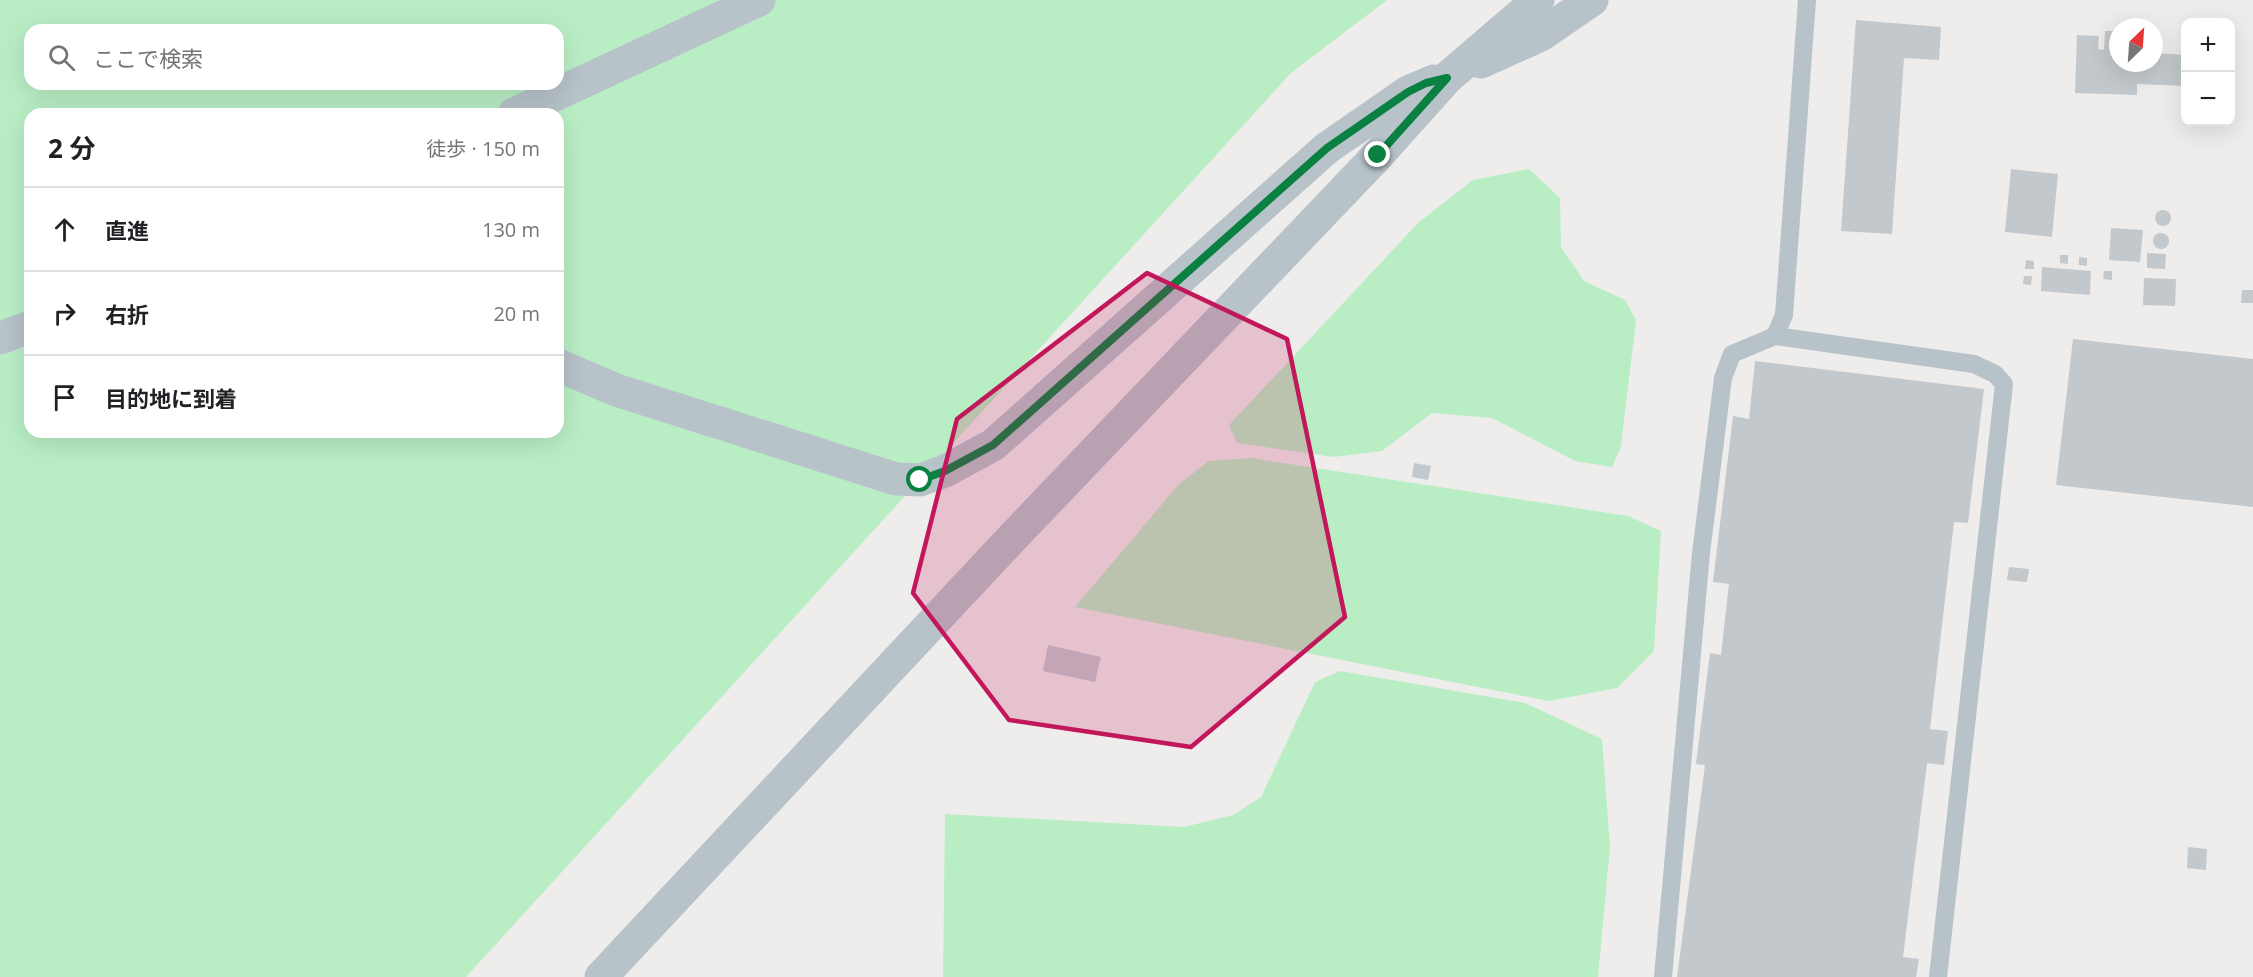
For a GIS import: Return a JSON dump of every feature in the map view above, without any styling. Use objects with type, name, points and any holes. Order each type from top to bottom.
[{"type":"street","points":[[527,108],[759,0]]},
{"type":"street","points":[[601,977],[1013,537],[1378,155],[1447,78],[1538,0]]},
{"type":"street","points":[[564,368],[616,390],[896,479],[920,480],[945,471],[993,445],[1327,148],[1408,92],[1426,83],[1447,78],[1540,35],[1592,0]]},
{"type":"street","points":[[0,339],[24,329]]},
{"type":"lane","points":[[1775,336],[1784,315],[1807,0]]},
{"type":"lane","points":[[1663,977],[1701,554],[1723,378],[1732,354],[1775,336],[1974,364],[1995,374],[2004,384],[1938,977]]},
{"type":"highlighted area","points":[[1147,273],[1287,339],[1345,617],[1191,747],[1009,720],[913,593],[957,419]]},
{"type":"green space","points":[[0,0],[1387,0],[1291,73],[466,977],[0,977]]},
{"type":"green space","points":[[1529,169],[1560,198],[1561,247],[1584,281],[1625,300],[1636,320],[1621,446],[1612,467],[1575,461],[1492,418],[1432,413],[1382,451],[1334,457],[1237,443],[1229,425],[1419,222],[1473,180]]},
{"type":"green space","points":[[1251,458],[1628,516],[1661,531],[1654,651],[1617,688],[1549,701],[1075,607],[1179,484],[1209,461]]},
{"type":"green space","points":[[1340,671],[1525,703],[1602,739],[1610,847],[1598,977],[943,977],[945,814],[1184,827],[1233,815],[1261,797],[1315,682]]},
{"type":"building","points":[[1856,20],[1941,27],[1939,60],[1904,58],[1892,234],[1841,231]]},
{"type":"building","points":[[2105,31],[2109,31],[2109,72],[2163,72],[2163,54],[2181,55],[2181,86],[2137,84],[2137,95],[2075,93],[2077,35],[2099,36],[2098,49],[2104,50]]},
{"type":"building","points":[[2011,169],[2058,174],[2052,237],[2005,232]]},
{"type":"building","points":[[2163,210],[2169,212],[2171,218],[2169,224],[2163,226],[2157,224],[2155,218],[2157,212]]},
{"type":"building","points":[[2111,228],[2143,230],[2140,262],[2109,260]]},
{"type":"building","points":[[2161,233],[2167,235],[2169,241],[2167,247],[2161,249],[2155,247],[2153,241],[2155,235]]},
{"type":"building","points":[[2147,253],[2166,254],[2165,269],[2147,268]]},
{"type":"building","points":[[2060,255],[2068,255],[2068,264],[2060,263]]},
{"type":"building","points":[[2079,257],[2087,258],[2087,266],[2079,265]]},
{"type":"building","points":[[2026,260],[2034,261],[2034,269],[2025,269]]},
{"type":"building","points":[[2042,267],[2091,271],[2090,295],[2041,291]]},
{"type":"building","points":[[2104,271],[2112,271],[2112,280],[2103,279]]},
{"type":"building","points":[[2024,276],[2032,276],[2031,285],[2023,284]]},
{"type":"building","points":[[2144,278],[2176,279],[2175,306],[2143,305]]},
{"type":"building","points":[[2242,290],[2253,290],[2253,303],[2241,303]]},
{"type":"building","points":[[2073,339],[2253,359],[2253,507],[2056,485]]},
{"type":"building","points":[[1755,361],[1984,389],[1968,523],[1954,522],[1930,729],[1948,731],[1944,765],[1927,763],[1903,957],[1919,959],[1916,977],[1677,977],[1705,765],[1696,764],[1710,653],[1721,655],[1729,584],[1713,582],[1733,416],[1749,419]]},
{"type":"building","points":[[1414,463],[1431,466],[1428,480],[1412,477]]},
{"type":"building","points":[[2009,567],[2029,569],[2027,582],[2007,580]]},
{"type":"building","points":[[1048,645],[1101,657],[1095,682],[1043,671]]},
{"type":"building","points":[[2188,847],[2207,849],[2206,870],[2187,868]]},
{"type":"route","points":[[920,480],[945,471],[993,445],[1327,148],[1408,92],[1426,83],[1447,78],[1378,155]]}]
